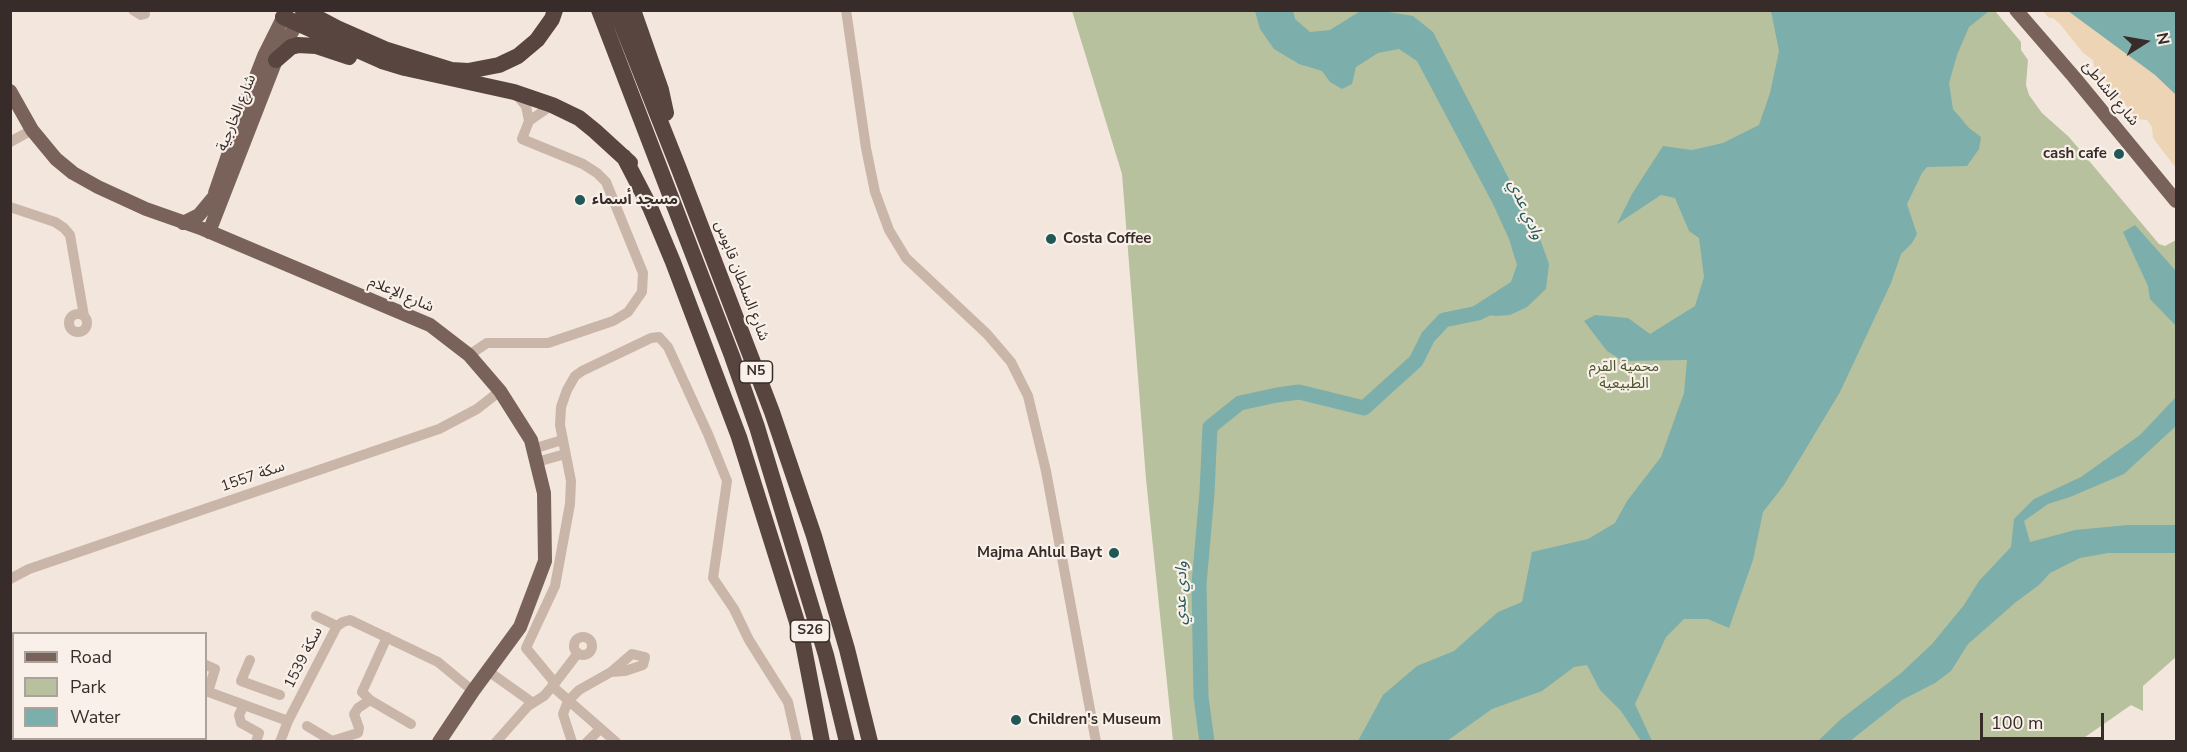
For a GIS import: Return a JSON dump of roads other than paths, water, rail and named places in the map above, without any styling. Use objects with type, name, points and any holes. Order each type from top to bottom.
[{"type":"highway","points":[[333,10],[342,23],[385,56]]},
{"type":"highway","points":[[276,60],[291,47],[306,45],[356,59],[385,56],[451,69],[468,71],[485,69],[518,56],[537,40],[552,19],[555,10]]},
{"type":"highway","name":"N5","points":[[598,10],[732,356],[787,521],[826,656],[847,741]]},
{"type":"highway","name":"شارع السلطان قابوس","points":[[616,10],[772,412],[814,536],[848,650],[870,741]]},
{"type":"highway","points":[[633,10],[661,90],[679,169]]},
{"type":"highway","points":[[296,14],[337,28],[405,68],[514,92],[552,105],[579,118],[624,157],[653,194],[704,313],[732,356]]},
{"type":"highway","points":[[624,157],[650,207],[673,262],[739,437],[802,638],[822,741]]},
{"type":"highway","name":"S26","points":[[787,521],[833,741]]},
{"type":"main road","name":"شارع الشاطئ","points":[[2016,10],[2176,201]]},
{"type":"main road","name":"شارع الخارجية","points":[[206,230],[296,14]]},
{"type":"main road","name":"شارع الخارجية","points":[[217,201],[248,97],[264,56],[296,14]]},
{"type":"main road","name":"شارع الإعلام","points":[[10,91],[32,130],[56,159],[73,173],[107,192],[206,230],[430,325],[469,355],[500,391],[531,440],[544,493],[545,561],[520,627],[472,691],[439,741]]},
{"type":"main road","points":[[183,223],[200,215],[217,201]]},
{"type":"main road","points":[[217,201],[218,224],[220,231],[228,240]]},
{"type":"street","points":[[133,10],[141,15],[145,14]]},
{"type":"street","points":[[846,10],[866,148],[875,192],[889,230],[906,258],[987,334],[1011,362],[1028,396],[1046,471],[1096,741]]},
{"type":"street","points":[[469,355],[487,343],[548,343],[613,321],[628,312],[642,292],[643,273],[606,182],[583,164],[522,139],[529,121],[526,106],[514,92]]},
{"type":"street","points":[[529,121],[552,105]]},
{"type":"street","points":[[10,142],[32,130]]},
{"type":"street","points":[[10,207],[55,222],[70,236],[84,316]]},
{"type":"street","points":[[616,741],[568,700],[526,648],[555,586],[570,504],[572,481],[560,424],[561,407],[567,390],[575,376],[651,338],[659,337],[663,340],[708,434],[727,481],[713,578],[734,609],[749,640],[788,702],[797,741]]},
{"type":"street","name":"سكة 1557","points":[[10,579],[40,565],[439,429],[477,409],[500,391]]},
{"type":"street","points":[[535,456],[562,440]]},
{"type":"street","points":[[535,456],[565,454]]},
{"type":"street","points":[[316,616],[337,626]]},
{"type":"street","name":"سكة 1539","points":[[280,741],[337,626],[350,620],[438,662],[472,691]]},
{"type":"street","points":[[387,637],[362,692],[370,700],[411,724]]},
{"type":"street","points":[[496,741],[532,703],[554,685],[578,653]]},
{"type":"street","points":[[250,660],[240,681],[276,694],[264,712]]},
{"type":"street","points":[[207,665],[215,669],[207,692],[288,721]]},
{"type":"street","points":[[488,671],[532,703]]},
{"type":"street","points":[[572,741],[563,714],[568,700],[579,690],[611,672]]},
{"type":"street","points":[[307,726],[332,741],[358,733],[360,728],[354,714],[358,708],[370,700]]},
{"type":"street","points":[[244,705],[239,715],[241,723],[260,733],[256,741]]},
{"type":"street","points":[[586,741],[600,729]]},
{"type":"water","points":[[1362,10],[1413,16],[1433,32],[1540,239],[1549,264],[1546,289],[1527,307],[1510,315],[1495,316],[1466,311],[1511,282],[1517,265],[1509,239],[1493,204],[1417,61],[1399,49],[1378,53],[1356,67],[1352,84],[1342,89],[1330,82],[1322,71],[1299,64],[1274,49],[1260,29],[1255,11],[1293,11],[1295,19],[1310,32],[1330,30]]},
{"type":"water","points":[[1771,11],[1989,11],[1969,27],[1957,55],[1949,83],[1953,109],[1969,128],[1981,137],[1979,149],[1967,166],[1927,167],[1922,173],[1907,204],[1917,234],[1901,254],[1891,283],[1840,392],[1784,485],[1763,512],[1753,560],[1729,628],[1708,619],[1684,619],[1666,637],[1635,704],[1652,741],[1641,741],[1621,711],[1600,690],[1587,665],[1574,667],[1542,691],[1492,709],[1447,741],[1358,741],[1383,695],[1417,666],[1454,651],[1498,612],[1522,602],[1532,552],[1588,539],[1615,523],[1627,501],[1661,457],[1684,393],[1687,360],[1623,361],[1607,351],[1584,321],[1595,315],[1628,318],[1650,334],[1695,306],[1704,277],[1699,238],[1689,231],[1675,198],[1661,195],[1617,224],[1632,194],[1663,146],[1692,150],[1723,143],[1759,125],[1770,93],[1779,51]]},
{"type":"water","points":[[2068,11],[2176,11],[2176,95],[2155,75]]},
{"type":"water","points":[[2135,225],[2176,271],[2176,326],[2150,299],[2148,286],[2123,232]]},
{"type":"water","points":[[2176,397],[2176,426],[2124,474],[2048,504],[2024,521],[2030,542],[2075,530],[2128,525],[2176,525],[2176,553],[2108,553],[2080,558],[2050,573],[2039,585],[1968,644],[1951,671],[1935,683],[1902,700],[1850,741],[1818,741],[1841,719],[1900,674],[1932,644],[1964,605],[1979,581],[2011,547],[2014,519],[2034,499],[2081,477],[2140,435]]},
{"type":"waterway","name":"وادي عدي","points":[[1207,742],[1201,697],[1199,584],[1210,427],[1240,403],[1299,392],[1364,408],[1416,361],[1428,337],[1444,320],[1478,313],[1494,305]]},
{"type":"place","name":"cash cafe","points":[[2119,154]]},
{"type":"place","name":"مسجد أسماء","points":[[580,200]]},
{"type":"place","name":"Costa Coffee","points":[[1051,239]]},
{"type":"place","name":"Majma Ahlul Bayt","points":[[1114,553]]},
{"type":"place","name":"Children's Museum","points":[[1016,720]]},
{"type":"park label","name":"محمية القرم الطبيعية","points":[[1624,376]]}]
